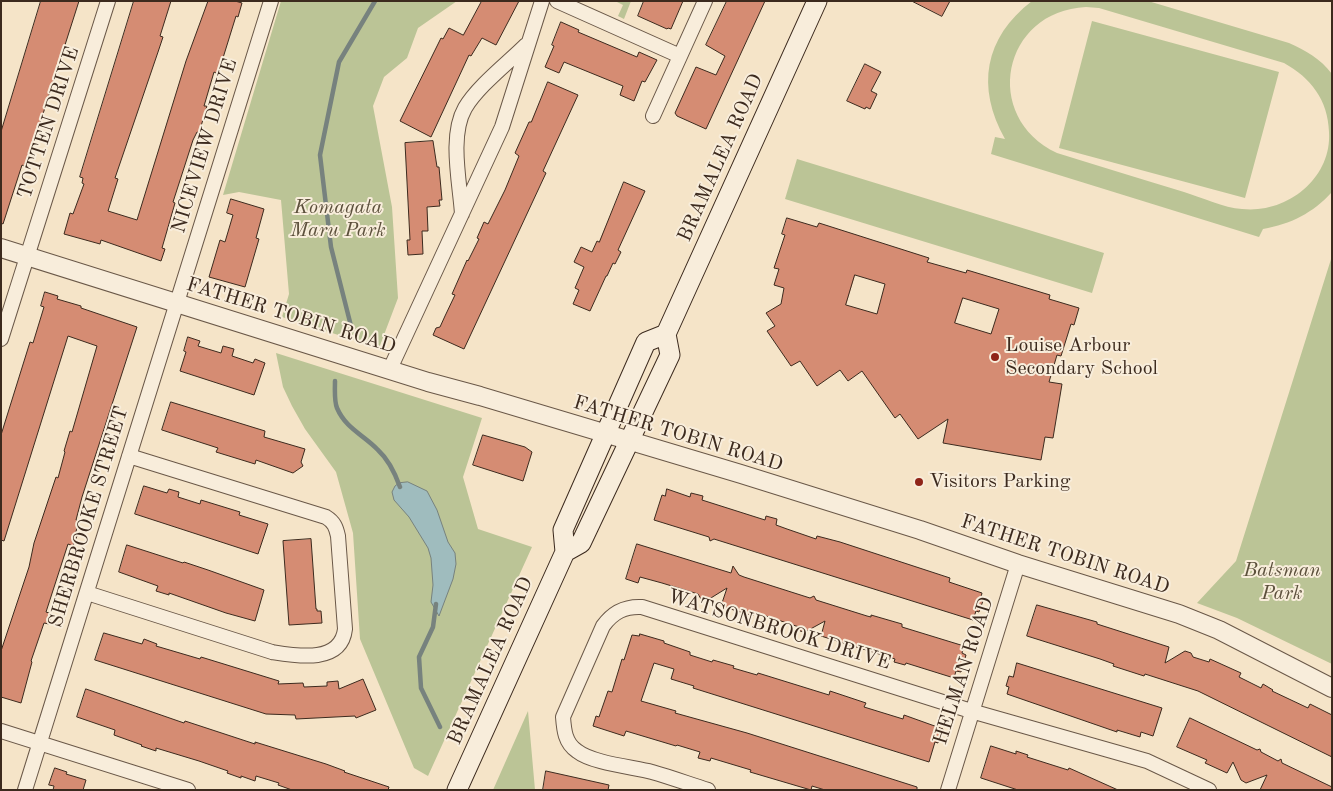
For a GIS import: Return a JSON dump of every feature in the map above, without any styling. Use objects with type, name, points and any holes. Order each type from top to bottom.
[{"type":"main road","name":"BRAMALEA ROAD","points":[[565,552],[580,542],[670,355],[666,334],[817,1]]},
{"type":"main road","name":"BRAMALEA ROAD","points":[[457,790],[565,552],[563,530],[646,342],[666,334]]},
{"type":"street","name":"TOTTEN DRIVE","points":[[1,339],[108,1]]},
{"type":"street","name":"NICEVIEW DRIVE","points":[[177,303],[271,1]]},
{"type":"street","points":[[390,369],[502,127],[542,1]]},
{"type":"street","points":[[557,1],[680,56]]},
{"type":"street","points":[[653,116],[705,1]]},
{"type":"street","points":[[462,216],[457,146],[461,117],[465,108],[476,94],[529,42]]},
{"type":"street","name":"FATHER TOBIN ROAD","points":[[1,248],[428,382],[629,440],[920,530],[1018,564],[1201,622],[1332,688]]},
{"type":"street","name":"SHERBROOKE STREET","points":[[25,790],[177,303]]},
{"type":"street","points":[[87,593],[272,652],[303,656],[318,655],[330,652],[339,646],[344,639],[345,629],[338,536],[332,521],[326,517],[129,456]]},
{"type":"street","name":"HELMAN ROAD","points":[[948,790],[1018,564]]},
{"type":"street","name":"WATSONBROOK DRIVE","points":[[708,790],[653,773],[587,757],[577,752],[569,744],[564,733],[563,717],[603,626],[616,613],[631,607],[642,608],[971,711],[1147,761],[1209,790]]},
{"type":"street","points":[[1,731],[184,789]]},
{"type":"green space","name":"Komagata Maru Park","points":[[281,1],[457,1],[418,28],[407,58],[384,77],[373,106],[392,207],[398,298],[379,348],[282,317],[289,294],[281,200],[239,192],[223,195]]},
{"type":"green space","points":[[615,1],[631,1],[624,19],[618,16],[623,5]]},
{"type":"green space","points":[[1032,1],[1148,1],[1289,43],[1307,52],[1318,59],[1332,74],[1332,192],[1301,217],[1263,229],[1259,237],[991,154],[995,137],[1005,139],[990,101],[988,82],[990,64],[995,47],[1003,31],[1016,15]],"holes":[[[1086,7],[1099,8],[1284,63],[1294,69],[1316,91],[1328,120],[1328,149],[1323,165],[1314,178],[1303,190],[1275,206],[1258,209],[1235,208],[1057,153],[1033,137],[1018,116],[1011,92],[1011,68],[1020,45],[1035,26],[1058,13]]]},
{"type":"green space","points":[[1092,21],[1279,72],[1245,198],[1059,148]]},
{"type":"green space","points":[[797,159],[1104,253],[1092,293],[785,199]]},
{"type":"green space","name":"Batsman Park","points":[[1332,256],[1332,664],[1237,618],[1197,603],[1236,561]]},
{"type":"green space","points":[[276,353],[482,418],[463,477],[478,529],[532,547],[428,776],[414,768],[360,639],[353,533],[336,472],[305,429],[292,406],[283,387]]},
{"type":"green space","points":[[528,711],[535,790],[493,790]]},
{"type":"water","points":[[408,482],[427,491],[437,510],[448,542],[455,553],[456,564],[453,579],[439,616],[431,602],[433,585],[431,558],[428,548],[409,517],[394,500],[392,492],[399,483]]},
{"type":"building","points":[[41,1],[79,1],[28,161],[26,161],[24,166],[22,165],[3,224],[1,223],[1,132]]},
{"type":"building","points":[[134,1],[171,1],[160,36],[163,37],[115,178],[118,179],[108,211],[137,220],[186,61],[208,1],[235,1],[242,3],[238,17],[236,16],[218,74],[214,72],[204,106],[207,106],[199,133],[197,132],[193,140],[173,202],[175,203],[162,248],[165,249],[161,261],[101,240],[100,244],[64,234],[70,213],[73,214],[84,184],[82,183],[83,178],[80,177]]},
{"type":"building","points":[[482,1],[519,1],[496,45],[482,38],[471,56],[469,55],[431,137],[400,121],[441,38],[443,39],[449,28],[463,35]]},
{"type":"building","points":[[644,1],[683,1],[671,29],[667,29],[638,16]]},
{"type":"building","points":[[727,1],[765,1],[706,129],[677,116],[675,113],[696,67],[716,75],[725,56],[706,45]]},
{"type":"building","points":[[912,1],[950,1],[942,16]]},
{"type":"building","points":[[561,22],[579,30],[578,32],[637,57],[639,52],[657,60],[645,82],[642,81],[634,101],[620,95],[623,86],[564,62],[559,73],[545,67]]},
{"type":"building","points":[[865,64],[881,72],[871,91],[877,94],[870,109],[866,107],[865,109],[847,101]]},
{"type":"building","points":[[548,82],[578,95],[543,171],[546,173],[464,349],[433,335],[436,328],[440,327],[455,295],[452,294],[467,260],[479,239],[477,238],[484,222],[488,224],[505,190],[519,156],[515,153]]},
{"type":"building","points":[[433,141],[437,167],[439,167],[442,200],[439,200],[440,206],[427,207],[428,231],[422,231],[423,254],[408,255],[407,240],[410,240],[405,143]]},
{"type":"building","points":[[624,182],[645,191],[618,250],[621,252],[606,276],[590,311],[573,304],[579,290],[575,288],[584,267],[574,262],[581,247],[592,252],[597,241],[599,242]]},
{"type":"building","points":[[231,199],[264,209],[256,238],[259,239],[245,287],[209,277],[220,240],[225,242],[233,215],[227,213]]},
{"type":"building","points":[[787,218],[817,227],[819,223],[929,258],[927,262],[966,273],[967,270],[1050,295],[1049,299],[1079,308],[1074,325],[1071,324],[1061,356],[1057,355],[1049,382],[1062,384],[1053,438],[1045,437],[1041,460],[943,443],[948,419],[918,439],[900,414],[895,418],[862,371],[848,381],[840,370],[817,386],[800,361],[791,366],[767,331],[775,326],[766,313],[781,304],[784,288],[774,285],[779,269],[774,268],[785,235],[782,234]],"holes":[[[855,275],[885,284],[877,314],[846,305]],[[963,298],[999,309],[991,334],[955,323]]]},
{"type":"building","points":[[45,292],[58,296],[57,299],[137,327],[82,497],[76,520],[79,521],[75,535],[77,536],[73,546],[68,544],[46,612],[52,614],[49,624],[44,623],[31,661],[21,703],[1,697],[1,651],[29,567],[34,543],[56,477],[58,478],[64,451],[70,431],[72,432],[97,346],[68,336],[4,541],[1,540],[1,435],[30,342],[33,343],[44,307],[41,306]]},
{"type":"building","points":[[188,337],[200,341],[198,346],[221,353],[223,346],[234,349],[232,356],[253,363],[255,359],[265,363],[254,395],[180,371]]},
{"type":"building","points":[[171,402],[265,431],[264,437],[305,449],[301,462],[303,466],[293,473],[256,460],[255,464],[216,452],[218,448],[162,430]]},
{"type":"building","points":[[483,435],[525,447],[532,452],[523,481],[473,465]]},
{"type":"building","points":[[144,486],[167,493],[169,489],[179,492],[178,497],[200,504],[201,500],[240,512],[239,515],[268,524],[258,554],[135,514]]},
{"type":"building","points":[[667,489],[690,497],[691,493],[703,496],[702,500],[765,520],[766,516],[777,519],[776,525],[816,539],[817,536],[840,542],[950,578],[949,582],[982,593],[981,597],[984,598],[979,612],[976,611],[973,620],[714,539],[710,541],[709,537],[654,520],[662,495],[665,496]]},
{"type":"building","points":[[311,539],[316,609],[321,611],[322,623],[289,625],[283,541]]},
{"type":"building","points":[[637,544],[731,573],[733,566],[739,575],[744,577],[810,598],[814,596],[816,600],[867,616],[871,617],[871,615],[902,624],[902,627],[964,646],[962,653],[966,655],[961,672],[956,671],[954,678],[906,663],[905,665],[894,662],[895,659],[821,636],[825,621],[805,632],[800,631],[799,627],[754,612],[753,616],[721,606],[727,588],[706,601],[701,599],[698,594],[662,583],[640,577],[638,583],[626,579]]},
{"type":"building","points":[[127,545],[184,562],[264,590],[255,621],[169,593],[169,595],[156,591],[158,586],[119,572]]},
{"type":"building","points":[[1037,605],[1097,622],[1097,624],[1169,647],[1165,663],[1185,651],[1191,653],[1193,657],[1209,662],[1210,659],[1241,673],[1239,677],[1261,688],[1263,684],[1272,691],[1308,708],[1310,704],[1332,715],[1332,757],[1198,691],[1145,674],[1144,676],[1113,666],[1114,664],[1100,659],[1027,636]]},
{"type":"building","points":[[104,633],[142,644],[144,639],[157,644],[156,646],[200,659],[201,657],[279,681],[278,684],[303,683],[304,687],[327,686],[327,682],[338,681],[339,689],[363,679],[376,710],[356,718],[355,716],[296,719],[295,715],[266,714],[95,660]]},
{"type":"building","points":[[640,634],[664,641],[664,643],[690,652],[690,655],[712,662],[713,660],[734,666],[733,668],[757,675],[758,673],[829,695],[830,691],[866,703],[864,707],[903,719],[904,715],[943,729],[938,743],[935,742],[929,762],[693,688],[694,686],[671,679],[674,669],[654,663],[641,701],[917,787],[917,790],[825,790],[812,786],[811,790],[711,758],[710,761],[698,758],[700,752],[677,745],[626,731],[624,736],[593,726],[596,716],[599,717],[608,691],[612,692],[632,635],[639,636]]},
{"type":"building","points":[[1017,663],[1162,708],[1153,736],[1141,732],[1140,737],[1117,730],[1117,732],[1007,694],[1009,687],[1006,686],[1009,676],[1013,677]]},
{"type":"building","points":[[86,689],[184,723],[185,721],[255,744],[255,742],[326,764],[389,787],[388,790],[292,790],[278,785],[279,783],[256,776],[255,781],[241,776],[241,778],[227,773],[228,771],[199,761],[156,748],[156,751],[114,735],[115,730],[77,717]]},
{"type":"building","points":[[1190,718],[1257,750],[1260,749],[1261,752],[1278,761],[1281,759],[1282,763],[1332,787],[1332,790],[1260,790],[1267,775],[1246,783],[1241,780],[1233,762],[1227,773],[1205,763],[1207,760],[1177,747]]},
{"type":"building","points":[[991,746],[1016,754],[1016,751],[1028,755],[1027,757],[1068,770],[1069,768],[1118,790],[1018,790],[981,778]]},
{"type":"building","points":[[55,768],[67,772],[66,774],[86,780],[83,790],[53,790],[54,786],[49,785]]},
{"type":"building","points":[[546,771],[609,785],[608,790],[543,790]]},
{"type":"waterway","points":[[352,330],[331,247],[320,155],[339,62],[375,1]]},
{"type":"waterway","points":[[335,381],[335,402],[341,415],[350,427],[373,445],[385,458],[394,472],[400,487]]},
{"type":"waterway","points":[[436,604],[433,627],[419,657],[421,688],[440,727]]},
{"type":"place","name":"Louise Arbour Secondary School","points":[[995,357]]},
{"type":"place","name":"Visitors Parking","points":[[919,482]]}]
